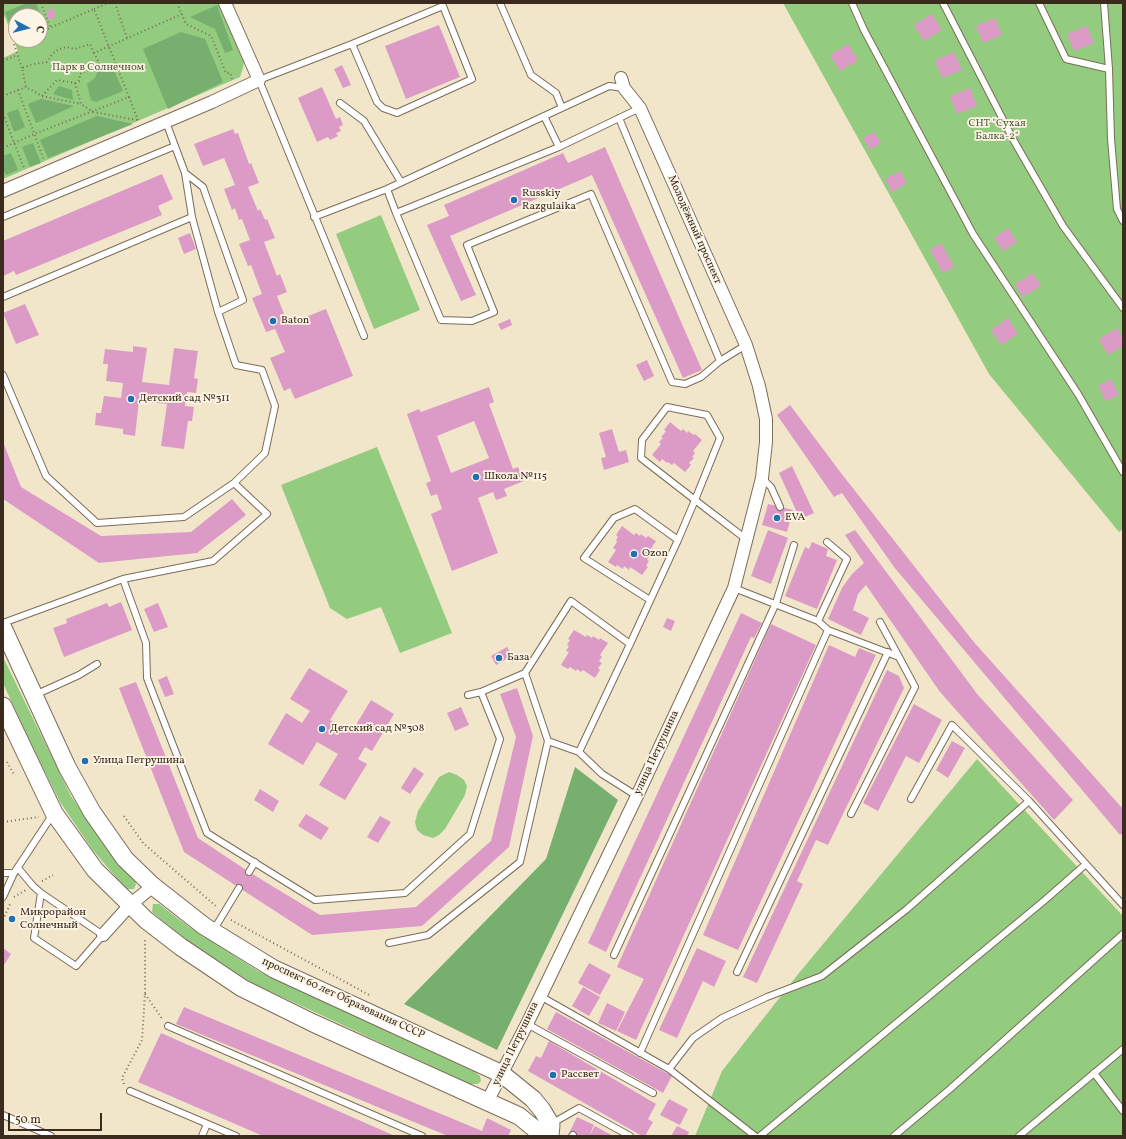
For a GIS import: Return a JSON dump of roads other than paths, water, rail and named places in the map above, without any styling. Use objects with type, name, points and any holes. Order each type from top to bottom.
[{"type":"main road","name":"проспект 60 лет Образования СССР","points":[[3,628],[67,767],[92,812],[125,859],[153,886],[204,926],[274,969],[502,1074],[533,1099],[542,1110],[547,1132]]},
{"type":"main road","points":[[3,706],[46,815],[95,870],[130,905],[180,947],[242,988],[313,1023],[519,1116],[535,1129],[547,1132]]},
{"type":"street","points":[[3,191],[166,122],[259,80],[225,3]]},
{"type":"street","name":"Молодёжный проспект","points":[[623,83],[640,108],[746,345],[759,386]]},
{"type":"street","name":"улица Петрушина","points":[[488,1102],[637,796],[734,588],[762,478],[766,442],[766,419],[759,386]]},
{"type":"street","points":[[103,935],[130,905],[153,886]]},
{"type":"lane","points":[[500,3],[530,75],[556,93],[562,108]]},
{"type":"lane","points":[[852,3],[864,30],[973,234],[1078,394],[1123,472]]},
{"type":"lane","points":[[943,3],[1014,141],[1063,226],[1123,308]]},
{"type":"lane","points":[[1039,3],[1066,59],[1109,69]]},
{"type":"lane","points":[[1104,3],[1109,69],[1111,140],[1117,208],[1123,221]]},
{"type":"lane","points":[[352,44],[377,102],[383,108],[397,113],[472,79],[443,6],[352,44],[259,80],[364,336]]},
{"type":"lane","points":[[314,217],[387,189],[609,86],[623,83]]},
{"type":"lane","points":[[340,104],[364,121],[401,182]]},
{"type":"lane","points":[[396,213],[559,148],[640,108]]},
{"type":"lane","points":[[544,116],[559,148]]},
{"type":"lane","points":[[620,118],[720,361]]},
{"type":"lane","points":[[3,375],[46,476],[97,523],[184,517],[234,483],[265,453],[275,406],[262,370],[236,365],[218,312],[192,217],[185,173],[166,122]]},
{"type":"lane","points":[[3,217],[175,146]]},
{"type":"lane","points":[[185,173],[203,187],[243,300],[218,312]]},
{"type":"lane","points":[[387,189],[441,320],[472,321],[494,312],[467,245],[591,194],[672,382],[684,384],[701,377],[720,361],[746,345]]},
{"type":"lane","points":[[3,297],[192,217]]},
{"type":"lane","points":[[579,752],[678,540],[695,500],[720,438],[707,415],[667,407],[642,440],[641,458],[695,500],[747,540]]},
{"type":"lane","points":[[762,478],[771,487],[780,507]]},
{"type":"lane","points":[[3,623],[123,579],[213,560],[267,514],[234,483]]},
{"type":"lane","points":[[650,600],[584,558],[614,518],[635,509],[678,540]]},
{"type":"lane","points":[[818,621],[847,559],[827,542]]},
{"type":"lane","points":[[614,955],[776,603],[794,545]]},
{"type":"lane","points":[[123,579],[146,643],[147,678],[207,833],[315,900],[405,893],[470,834],[500,739],[481,692]]},
{"type":"lane","points":[[734,588],[776,603],[818,621],[828,630],[899,657]]},
{"type":"lane","points":[[468,695],[481,692],[525,673],[571,601],[630,644]]},
{"type":"lane","points":[[851,814],[915,688],[880,622]]},
{"type":"lane","points":[[640,1052],[828,630]]},
{"type":"lane","points":[[737,972],[888,652]]},
{"type":"lane","points":[[33,696],[78,675],[96,664]]},
{"type":"lane","points":[[389,943],[428,935],[520,862],[548,741],[525,673]]},
{"type":"lane","points":[[911,799],[952,725],[1029,801],[1123,905]]},
{"type":"lane","points":[[548,741],[579,752],[602,774],[637,796]]},
{"type":"lane","points":[[669,1069],[693,1038],[722,1018],[767,997],[822,976],[907,909],[1029,801]]},
{"type":"lane","points":[[3,897],[46,815]]},
{"type":"lane","points":[[249,872],[255,862]]},
{"type":"lane","points":[[760,1136],[1027,915],[1086,864]]},
{"type":"lane","points":[[3,873],[16,871]]},
{"type":"lane","points":[[16,871],[41,893],[103,935],[76,966],[34,938],[41,893]]},
{"type":"lane","points":[[213,931],[239,888]]},
{"type":"lane","points":[[894,1136],[950,1089],[1123,934]]},
{"type":"lane","points":[[540,996],[669,1069],[755,1136]]},
{"type":"lane","points":[[527,1024],[653,1093]]},
{"type":"lane","points":[[168,1026],[422,1136]]},
{"type":"lane","points":[[1019,1136],[1123,1049]]},
{"type":"lane","points":[[1094,1074],[1123,1111]]},
{"type":"lane","points":[[130,1091],[236,1136]]},
{"type":"lane","points":[[547,1132],[579,1108],[630,1136]]},
{"type":"lane","points":[[3,1115],[51,1136]]},
{"type":"lane","points":[[202,1136],[207,1124]]},
{"type":"place","name":"Russkiy Razgulaika","points":[[514,200]]},
{"type":"place","name":"Baton","points":[[273,321]]},
{"type":"place","name":"Детский сад №311","points":[[131,399]]},
{"type":"place","name":"Школа №115","points":[[476,477]]},
{"type":"place","name":"EVA","points":[[777,518]]},
{"type":"place","name":"Ozon","points":[[634,554]]},
{"type":"place","name":"База","points":[[499,658]]},
{"type":"place","name":"Детский сад №308","points":[[322,729]]},
{"type":"place","name":"Улица Петрушина","points":[[85,761]]},
{"type":"place","name":"Микрорайон Солнечный","points":[[12,919]]},
{"type":"place","name":"Рассвет","points":[[553,1075]]},
{"type":"park label","name":"Парк в Солнечном","points":[[98,68]]},
{"type":"park label","name":"СНТ \"Сухая Балка-2\"","points":[[997,130]]}]
